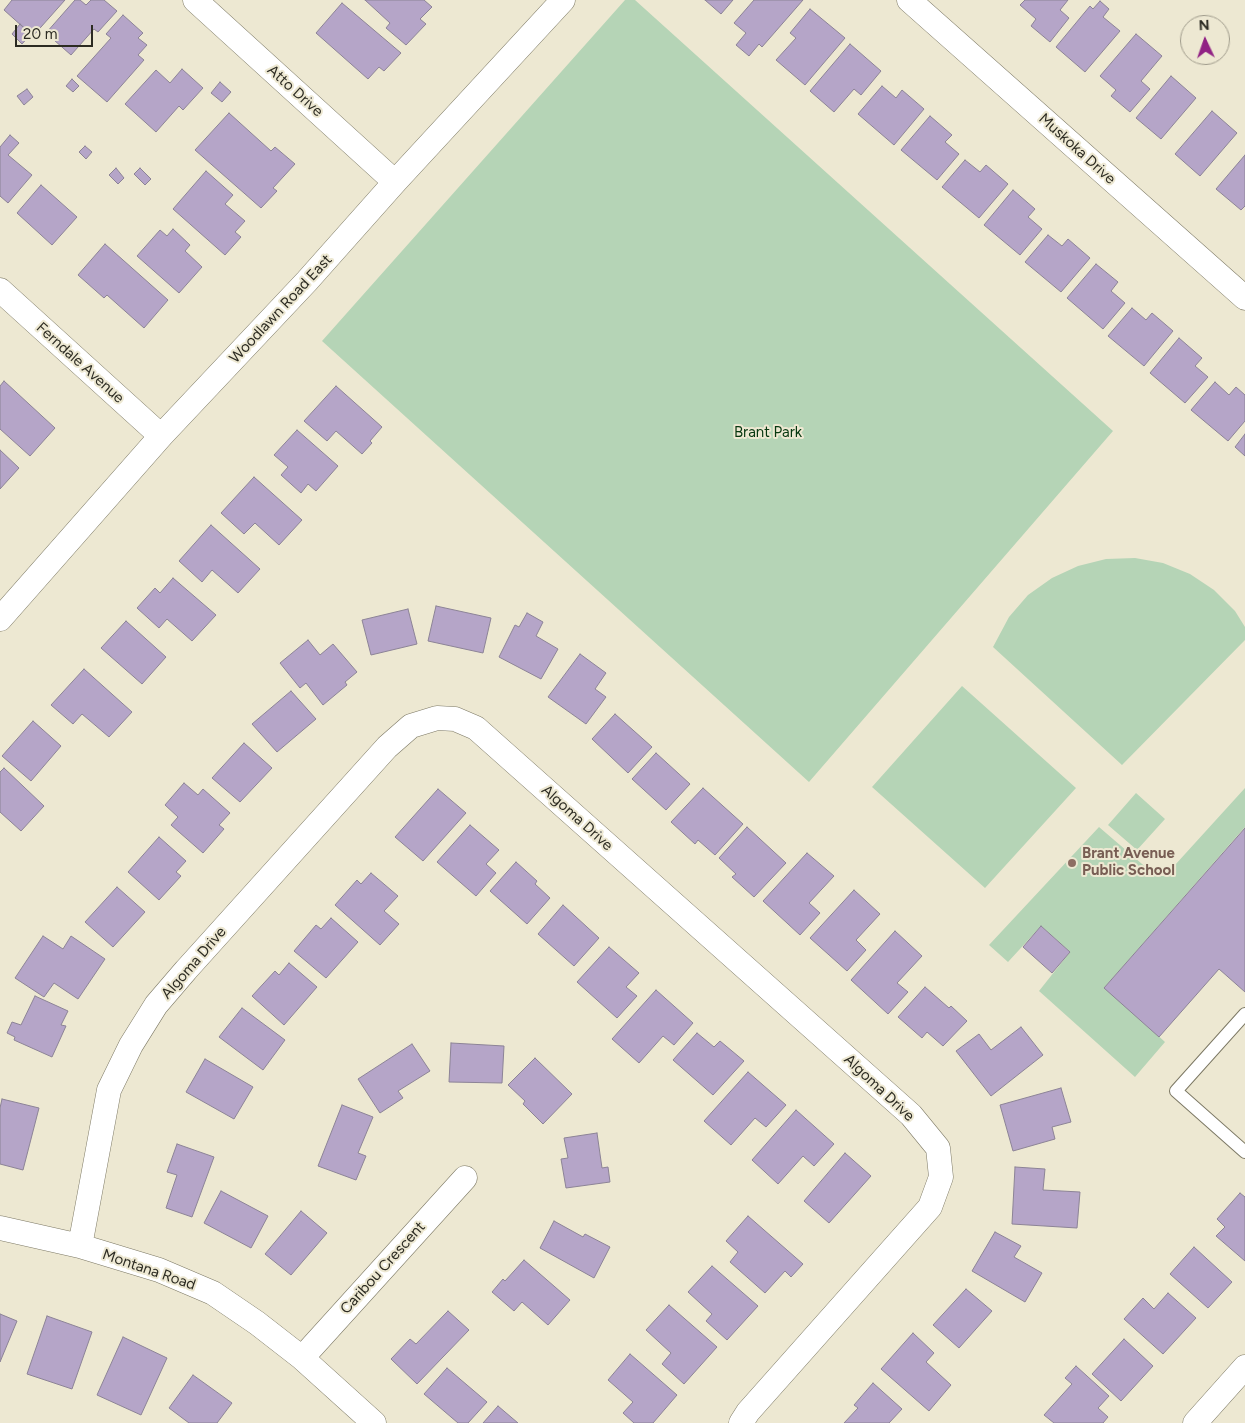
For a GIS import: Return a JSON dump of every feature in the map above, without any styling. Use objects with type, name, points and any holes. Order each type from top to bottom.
[{"type":"street","name":"Atto Drive","points":[[195,0],[395,182]]},
{"type":"street","name":"Woodlawn Road East","points":[[0,619],[161,436],[308,281],[395,182],[562,0]]},
{"type":"street","name":"Muskoka Drive","points":[[909,0],[1245,298]]},
{"type":"street","name":"Ferndale Avenue","points":[[0,290],[161,436]]},
{"type":"street","name":"Algoma Drive","points":[[80,1246],[109,1090],[131,1045],[156,1005],[387,747],[411,726],[437,718],[455,719],[476,728],[911,1115],[938,1148],[941,1176],[930,1207],[748,1412],[741,1423]]},
{"type":"street","name":"Caribou Crescent","points":[[302,1358],[465,1178]]},
{"type":"street","name":"Montana Road","points":[[0,1228],[80,1246],[159,1270],[213,1293],[257,1323],[302,1358],[374,1423]]},
{"type":"street","points":[[1195,1423],[1245,1367]]},
{"type":"lane","points":[[1245,1014],[1176,1091],[1245,1152]]},
{"type":"green space","name":"Brant Park","points":[[625,0],[635,0],[1113,431],[809,782],[322,341]]},
{"type":"green space","points":[[1135,558],[1163,563],[1190,574],[1214,590],[1235,611],[1245,627],[1245,640],[1122,765],[993,647],[1009,617],[1028,595],[1052,578],[1078,566],[1106,559]]},
{"type":"green space","points":[[962,686],[1076,788],[985,888],[872,787]]},
{"type":"green space","points":[[1245,788],[1245,827],[1105,987],[1165,1042],[1135,1077],[1039,991],[1070,952],[1041,926],[1008,962],[989,945],[1099,827],[1156,876],[1165,876]]},
{"type":"green space","points":[[1136,793],[1165,819],[1137,850],[1108,825]]},
{"type":"building","points":[[12,0],[65,0],[33,36],[4,10]]},
{"type":"building","points":[[75,0],[80,0],[86,5],[91,0],[104,0],[117,11],[98,32],[94,29],[71,55],[46,33]]},
{"type":"building","points":[[365,0],[424,0],[432,7],[420,19],[426,24],[406,45],[386,28],[390,23]]},
{"type":"building","points":[[705,0],[733,0],[721,14]]},
{"type":"building","points":[[754,0],[803,0],[762,47],[759,44],[749,56],[736,45],[746,33],[734,23]]},
{"type":"building","points":[[1025,0],[1068,0],[1060,10],[1069,18],[1050,42],[1031,26],[1036,19],[1020,5]]},
{"type":"building","points":[[1100,1],[1109,9],[1103,17],[1120,31],[1085,72],[1056,47],[1090,6],[1093,9]]},
{"type":"building","points":[[342,3],[401,53],[384,71],[379,67],[368,79],[316,33]]},
{"type":"building","points":[[810,9],[845,38],[805,85],[776,60],[796,38],[790,33]]},
{"type":"building","points":[[123,15],[143,33],[138,38],[147,45],[138,55],[144,60],[107,102],[77,76],[111,38],[106,34]]},
{"type":"building","points":[[20,24],[31,34],[22,44],[12,34]]},
{"type":"building","points":[[1136,34],[1162,56],[1141,81],[1150,89],[1130,112],[1111,96],[1116,90],[1100,76]]},
{"type":"building","points":[[850,44],[881,71],[861,95],[854,89],[834,112],[810,91]]},
{"type":"building","points":[[182,69],[203,88],[183,110],[179,106],[156,132],[125,104],[156,70],[170,83]]},
{"type":"building","points":[[1171,76],[1196,98],[1161,139],[1136,118]]},
{"type":"building","points":[[72,79],[79,86],[73,92],[66,86]]},
{"type":"building","points":[[220,82],[231,92],[222,102],[211,93]]},
{"type":"building","points":[[882,86],[896,98],[902,90],[924,109],[894,145],[858,114]]},
{"type":"building","points":[[27,89],[33,97],[24,105],[17,96]]},
{"type":"building","points":[[1212,111],[1237,133],[1200,176],[1175,154]]},
{"type":"building","points":[[229,113],[271,151],[275,147],[295,164],[273,188],[277,191],[261,208],[195,150]]},
{"type":"building","points":[[930,116],[952,135],[945,142],[959,154],[937,180],[901,150]]},
{"type":"building","points":[[10,135],[19,143],[8,155],[32,175],[8,203],[0,196],[0,147]]},
{"type":"building","points":[[85,146],[92,152],[86,159],[79,152]]},
{"type":"building","points":[[1245,155],[1245,206],[1241,210],[1216,189]]},
{"type":"building","points":[[965,160],[980,172],[986,165],[1008,184],[979,218],[942,187]]},
{"type":"building","points":[[116,168],[124,178],[118,184],[109,175]]},
{"type":"building","points":[[140,168],[151,179],[145,185],[134,174]]},
{"type":"building","points":[[206,171],[233,195],[225,204],[245,221],[235,232],[241,237],[225,255],[173,209]]},
{"type":"building","points":[[41,185],[77,217],[52,245],[17,213]]},
{"type":"building","points":[[1013,190],[1035,209],[1028,217],[1042,229],[1020,255],[984,225]]},
{"type":"building","points":[[173,229],[190,245],[185,251],[202,267],[179,293],[137,256],[160,230],[167,236]]},
{"type":"building","points":[[1048,235],[1062,246],[1068,239],[1090,258],[1061,292],[1025,262]]},
{"type":"building","points":[[105,244],[168,300],[144,328],[107,295],[104,298],[78,275]]},
{"type":"building","points":[[1096,264],[1118,282],[1111,291],[1125,303],[1103,329],[1067,298]]},
{"type":"building","points":[[1132,308],[1146,320],[1152,313],[1173,331],[1144,366],[1108,336]]},
{"type":"building","points":[[1179,338],[1202,358],[1195,366],[1208,377],[1185,403],[1150,373]]},
{"type":"building","points":[[4,381],[55,428],[30,456],[0,429],[0,386]]},
{"type":"building","points":[[1215,382],[1229,395],[1236,387],[1245,395],[1245,421],[1228,441],[1191,410]]},
{"type":"building","points":[[336,386],[382,427],[362,454],[336,431],[327,441],[304,421]]},
{"type":"building","points":[[297,430],[338,466],[316,491],[308,484],[301,493],[281,475],[288,467],[274,455]]},
{"type":"building","points":[[1245,434],[1245,456],[1235,447]]},
{"type":"building","points":[[0,450],[19,468],[0,489]]},
{"type":"building","points":[[254,477],[302,520],[279,545],[255,523],[244,534],[221,513]]},
{"type":"building","points":[[211,525],[260,569],[238,593],[212,570],[202,582],[179,561]]},
{"type":"building","points":[[173,578],[216,615],[192,641],[167,619],[159,628],[137,608],[155,588],[160,593]]},
{"type":"building","points":[[436,606],[491,618],[483,653],[428,641]]},
{"type":"building","points":[[408,609],[417,644],[371,655],[362,620]]},
{"type":"building","points":[[527,613],[543,622],[536,636],[558,649],[541,679],[499,657],[515,625],[519,627]]},
{"type":"building","points":[[126,621],[166,657],[142,684],[101,648]]},
{"type":"building","points":[[308,640],[320,655],[333,644],[357,672],[345,682],[347,685],[323,705],[306,683],[300,688],[280,663]]},
{"type":"building","points":[[580,654],[606,673],[595,689],[606,697],[586,724],[548,697]]},
{"type":"building","points":[[84,669],[132,712],[109,737],[82,714],[73,724],[51,705]]},
{"type":"building","points":[[291,691],[316,719],[277,752],[252,724]]},
{"type":"building","points":[[615,714],[652,747],[628,773],[592,739]]},
{"type":"building","points":[[33,721],[61,746],[31,781],[2,756]]},
{"type":"building","points":[[244,743],[272,768],[240,802],[212,778]]},
{"type":"building","points":[[656,753],[690,784],[666,810],[632,779]]},
{"type":"building","points":[[4,768],[44,806],[21,831],[0,812],[0,772]]},
{"type":"building","points":[[184,783],[198,795],[203,789],[230,813],[219,825],[224,829],[203,853],[171,825],[178,817],[165,805]]},
{"type":"building","points":[[703,788],[743,824],[715,855],[698,840],[695,844],[671,822]]},
{"type":"building","points":[[438,789],[466,813],[423,861],[395,837]]},
{"type":"building","points":[[470,825],[499,850],[486,864],[496,873],[476,896],[437,862]]},
{"type":"building","points":[[747,827],[786,863],[754,897],[732,877],[736,874],[719,858]]},
{"type":"building","points":[[1245,828],[1245,992],[1219,969],[1159,1037],[1104,988]]},
{"type":"building","points":[[159,837],[186,861],[176,872],[181,876],[159,900],[128,872]]},
{"type":"building","points":[[807,853],[834,876],[809,903],[820,913],[800,935],[763,901]]},
{"type":"building","points":[[516,862],[537,881],[535,884],[550,898],[527,924],[490,891]]},
{"type":"building","points":[[371,873],[398,896],[384,911],[399,924],[380,945],[335,905],[357,880],[361,884]]},
{"type":"building","points":[[117,887],[145,912],[113,947],[85,922]]},
{"type":"building","points":[[854,890],[880,914],[856,940],[866,950],[847,971],[810,938]]},
{"type":"building","points":[[563,905],[599,938],[574,966],[538,934]]},
{"type":"building","points":[[331,918],[358,942],[326,978],[294,951],[316,925],[321,929]]},
{"type":"building","points":[[1041,926],[1070,952],[1052,973],[1023,947]]},
{"type":"building","points":[[895,931],[922,956],[897,983],[908,992],[888,1014],[851,980]]},
{"type":"building","points":[[43,936],[63,949],[71,936],[105,959],[78,999],[54,983],[44,997],[15,978]]},
{"type":"building","points":[[609,947],[639,973],[626,987],[637,996],[617,1018],[577,982]]},
{"type":"building","points":[[289,963],[317,987],[284,1025],[252,996],[275,971],[279,975]]},
{"type":"building","points":[[925,987],[949,1008],[951,1006],[967,1021],[943,1046],[927,1032],[922,1038],[898,1017]]},
{"type":"building","points":[[656,990],[693,1023],[674,1045],[663,1036],[639,1063],[612,1039]]},
{"type":"building","points":[[35,996],[68,1011],[61,1025],[66,1026],[52,1057],[14,1040],[15,1037],[7,1033],[12,1022],[21,1025]]},
{"type":"building","points":[[242,1008],[285,1040],[263,1070],[219,1037]]},
{"type":"building","points":[[1021,1027],[1043,1055],[991,1096],[956,1051],[979,1034],[991,1050]]},
{"type":"building","points":[[697,1033],[714,1047],[720,1041],[744,1061],[713,1095],[673,1060]]},
{"type":"building","points":[[451,1043],[504,1046],[502,1083],[449,1082]]},
{"type":"building","points":[[412,1044],[430,1071],[398,1091],[403,1098],[380,1113],[358,1079]]},
{"type":"building","points":[[535,1058],[572,1094],[543,1124],[523,1104],[525,1101],[508,1085]]},
{"type":"building","points":[[205,1059],[253,1087],[234,1119],[186,1092]]},
{"type":"building","points":[[748,1072],[786,1105],[766,1127],[755,1118],[731,1145],[704,1121]]},
{"type":"building","points":[[1061,1088],[1071,1122],[1052,1127],[1055,1139],[1013,1151],[1000,1105]]},
{"type":"building","points":[[2,1099],[39,1108],[23,1170],[0,1164],[0,1108]]},
{"type":"building","points":[[342,1105],[373,1117],[358,1153],[366,1156],[356,1180],[318,1166]]},
{"type":"building","points":[[796,1110],[834,1144],[814,1166],[803,1156],[778,1184],[752,1160]]},
{"type":"building","points":[[597,1133],[602,1168],[608,1167],[610,1182],[566,1188],[561,1159],[568,1158],[564,1138]]},
{"type":"building","points":[[177,1144],[214,1157],[192,1217],[166,1208],[177,1175],[167,1172]]},
{"type":"building","points":[[845,1153],[871,1176],[829,1223],[804,1201]]},
{"type":"building","points":[[1015,1167],[1045,1169],[1043,1190],[1080,1192],[1077,1228],[1012,1224]]},
{"type":"building","points":[[221,1191],[268,1216],[251,1248],[204,1223]]},
{"type":"building","points":[[1240,1193],[1245,1197],[1245,1261],[1216,1236],[1225,1227],[1217,1219]]},
{"type":"building","points":[[301,1211],[327,1233],[291,1275],[265,1254]]},
{"type":"building","points":[[748,1216],[803,1264],[791,1277],[785,1271],[765,1293],[730,1262],[738,1252],[726,1241]]},
{"type":"building","points":[[554,1221],[583,1237],[585,1234],[610,1247],[594,1278],[540,1248]]},
{"type":"building","points":[[995,1232],[1021,1246],[1014,1257],[1042,1273],[1025,1302],[972,1271]]},
{"type":"building","points":[[1194,1247],[1232,1282],[1208,1308],[1170,1274]]},
{"type":"building","points":[[524,1260],[570,1300],[548,1325],[522,1302],[514,1311],[492,1292]]},
{"type":"building","points":[[712,1266],[758,1306],[727,1340],[706,1321],[712,1314],[688,1292]]},
{"type":"building","points":[[966,1289],[992,1311],[959,1348],[933,1325]]},
{"type":"building","points":[[1168,1293],[1196,1318],[1163,1354],[1124,1319],[1143,1298],[1154,1309]]},
{"type":"building","points":[[669,1305],[717,1347],[684,1384],[662,1364],[671,1353],[646,1330]]},
{"type":"building","points":[[448,1311],[469,1330],[417,1384],[391,1359],[410,1339],[416,1344]]},
{"type":"building","points":[[0,1314],[17,1321],[0,1362]]},
{"type":"building","points":[[47,1316],[92,1332],[72,1389],[27,1374]]},
{"type":"building","points":[[913,1333],[934,1353],[926,1362],[951,1385],[929,1411],[881,1369]]},
{"type":"building","points":[[123,1337],[167,1358],[141,1415],[97,1395]]},
{"type":"building","points":[[1124,1339],[1153,1366],[1121,1401],[1092,1374]]},
{"type":"building","points":[[630,1354],[677,1395],[653,1423],[634,1423],[623,1413],[633,1402],[608,1380]]},
{"type":"building","points":[[1076,1366],[1109,1396],[1098,1408],[1108,1417],[1103,1423],[1054,1423],[1044,1415],[1072,1384],[1065,1378]]},
{"type":"building","points":[[447,1368],[487,1402],[468,1423],[458,1423],[424,1394]]},
{"type":"building","points":[[193,1375],[232,1403],[217,1423],[189,1423],[169,1408]]},
{"type":"building","points":[[873,1383],[902,1409],[889,1423],[844,1423],[858,1408],[854,1405]]},
{"type":"building","points":[[498,1406],[518,1423],[483,1423]]},
{"type":"place","name":"Brant Avenue Public School","points":[[1072,863]]}]
